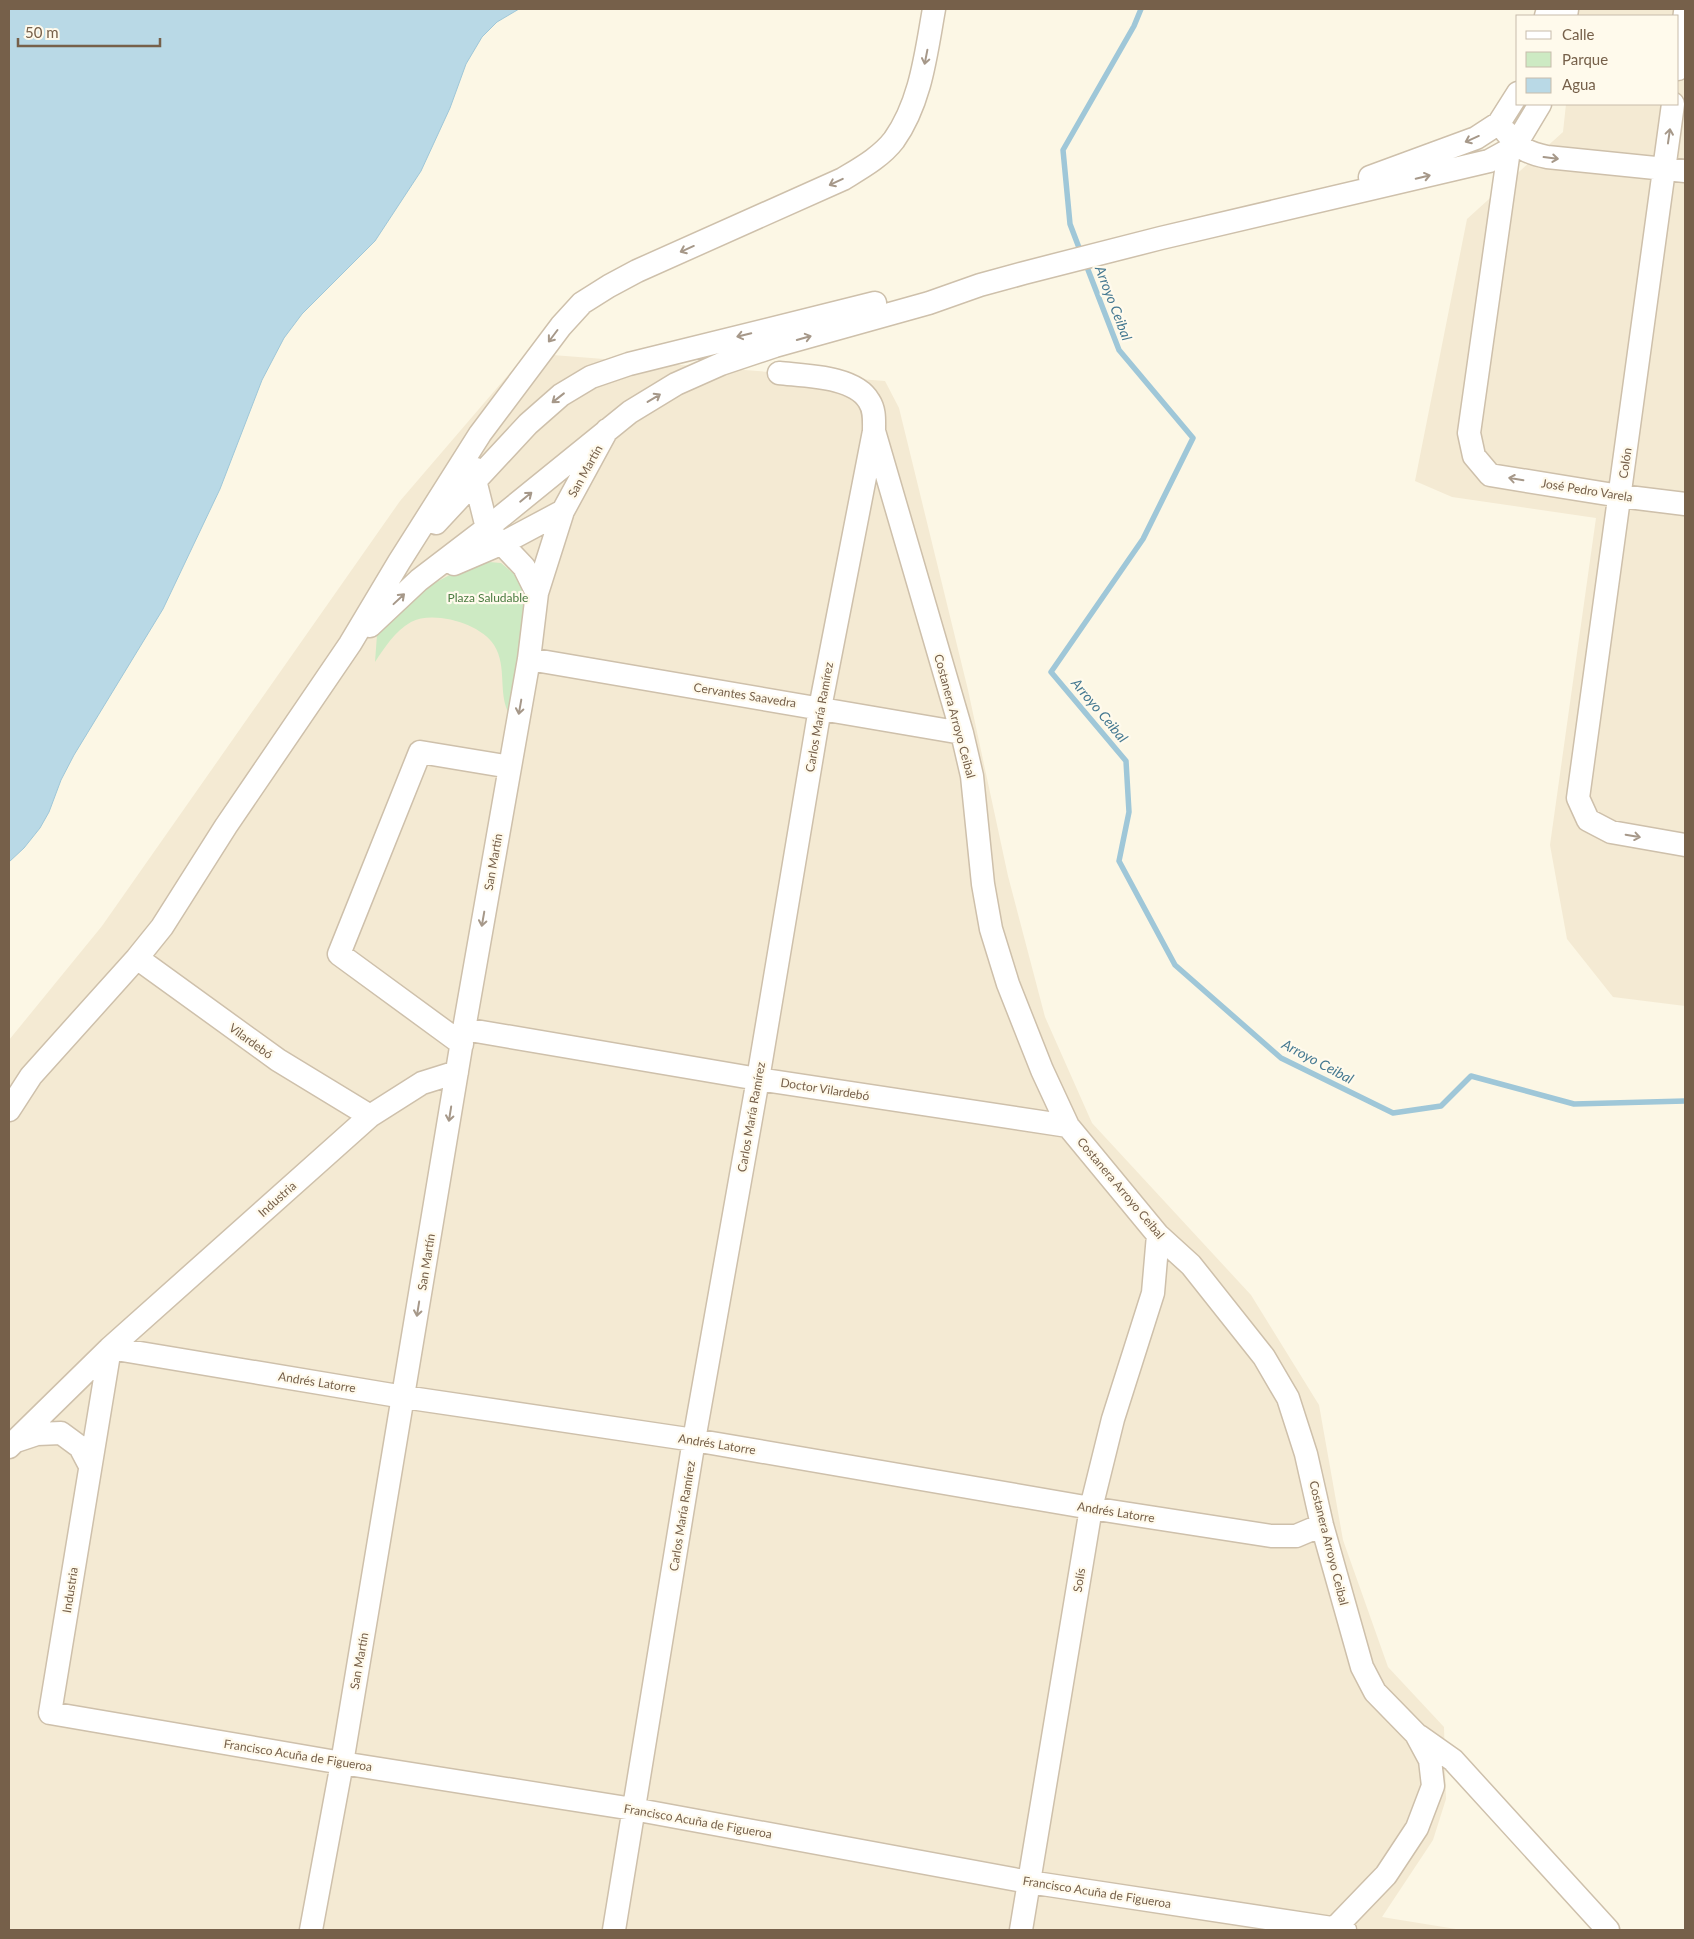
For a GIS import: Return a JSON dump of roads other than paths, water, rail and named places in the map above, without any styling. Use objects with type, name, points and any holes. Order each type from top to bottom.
[{"type":"street","points":[[9,1110],[31,1076],[137,958],[162,927],[226,826],[350,644],[480,434],[560,326],[582,303],[637,271],[843,179],[874,160],[894,140],[913,105],[925,63],[934,9]]},
{"type":"street","points":[[1679,61],[1685,12]]},
{"type":"street","points":[[1273,213],[1476,138],[1499,123],[1516,96]]},
{"type":"street","points":[[1499,219],[1512,147],[1539,105]]},
{"type":"street","name":"Colón","points":[[1673,105],[1675,169],[1620,496],[1578,798],[1588,820],[1611,832],[1685,845]]},
{"type":"street","points":[[1499,123],[1512,147],[1530,153],[1547,157],[1675,169]]},
{"type":"street","points":[[350,644],[419,580],[495,536],[607,430],[630,412],[676,384],[721,364],[775,346],[929,303],[980,285],[1161,238],[1489,161],[1512,147]]},
{"type":"street","points":[[1489,161],[1499,219]]},
{"type":"street","name":"José Pedro Varela","points":[[1499,219],[1469,433],[1474,456],[1490,475],[1620,496],[1685,504]]},
{"type":"street","points":[[399,562],[535,418],[561,395],[591,377],[628,364],[926,290],[980,285]]},
{"type":"street","name":"Carlos María Ramírez","points":[[614,1930],[694,1440],[758,1079],[820,708],[874,431],[874,414],[869,400],[854,386],[834,380],[779,373]]},
{"type":"street","name":"San Martín","points":[[312,1930],[342,1763],[457,1072],[510,767],[537,593],[563,511],[607,430]]},
{"type":"street","name":"Costanera Arroyo Ceibal","points":[[874,431],[962,733],[972,776],[983,884],[991,929],[1011,993],[1042,1070],[1068,1126],[1158,1235],[1197,1273],[1264,1357],[1288,1398],[1306,1454],[1322,1525],[1362,1667],[1375,1692],[1416,1734],[1430,1760],[1433,1786],[1418,1828],[1386,1874],[1338,1930]]},
{"type":"street","points":[[480,434],[475,480],[495,536],[524,567],[537,593]]},
{"type":"street","name":"San Martín","points":[[495,536],[563,511]]},
{"type":"street","name":"Cervantes Saavedra","points":[[528,659],[962,733]]},
{"type":"street","points":[[463,1037],[339,954],[420,752],[510,767]]},
{"type":"street","name":"Vilardebó","points":[[137,958],[278,1060],[370,1116]]},
{"type":"street","name":"Doctor Vilardebó","points":[[463,1037],[1068,1126]]},
{"type":"street","name":"Industria","points":[[12,1444],[110,1348],[370,1116],[422,1083],[457,1072]]},
{"type":"street","name":"Solís","points":[[1020,1930],[1091,1508],[1113,1419],[1153,1293],[1158,1235]]},
{"type":"street","name":"Industria","points":[[50,1713],[110,1348]]},
{"type":"street","name":"Andrés Latorre","points":[[110,1348],[404,1396],[694,1440],[1091,1508],[1271,1536],[1296,1536],[1322,1525]]},
{"type":"street","name":"Industria","points":[[12,1444],[38,1434],[61,1434],[80,1447],[90,1466]]},
{"type":"street","name":"Francisco Acuña de Figueroa","points":[[50,1713],[342,1763],[633,1809],[1029,1882],[1338,1930]]},
{"type":"street","points":[[1416,1734],[1453,1760],[1608,1930]]},
{"type":"water","points":[[9,9],[519,9],[497,22],[482,37],[466,64],[450,108],[421,171],[375,241],[302,314],[284,338],[262,380],[220,489],[163,609],[74,755],[40,828],[24,848],[9,862]]},
{"type":"waterway","name":"Arroyo Ceibal","points":[[1081,253],[1070,224],[1063,150],[1134,26],[1141,9]]},
{"type":"waterway","name":"Arroyo Ceibal","points":[[1085,262],[1119,350],[1193,438],[1143,539],[1051,672],[1126,761],[1129,812],[1119,861],[1175,965],[1281,1058],[1393,1113],[1441,1106],[1471,1076],[1574,1104],[1685,1101]]},
{"type":"park label","name":"Plaza Saludable","points":[[488,597]]}]
